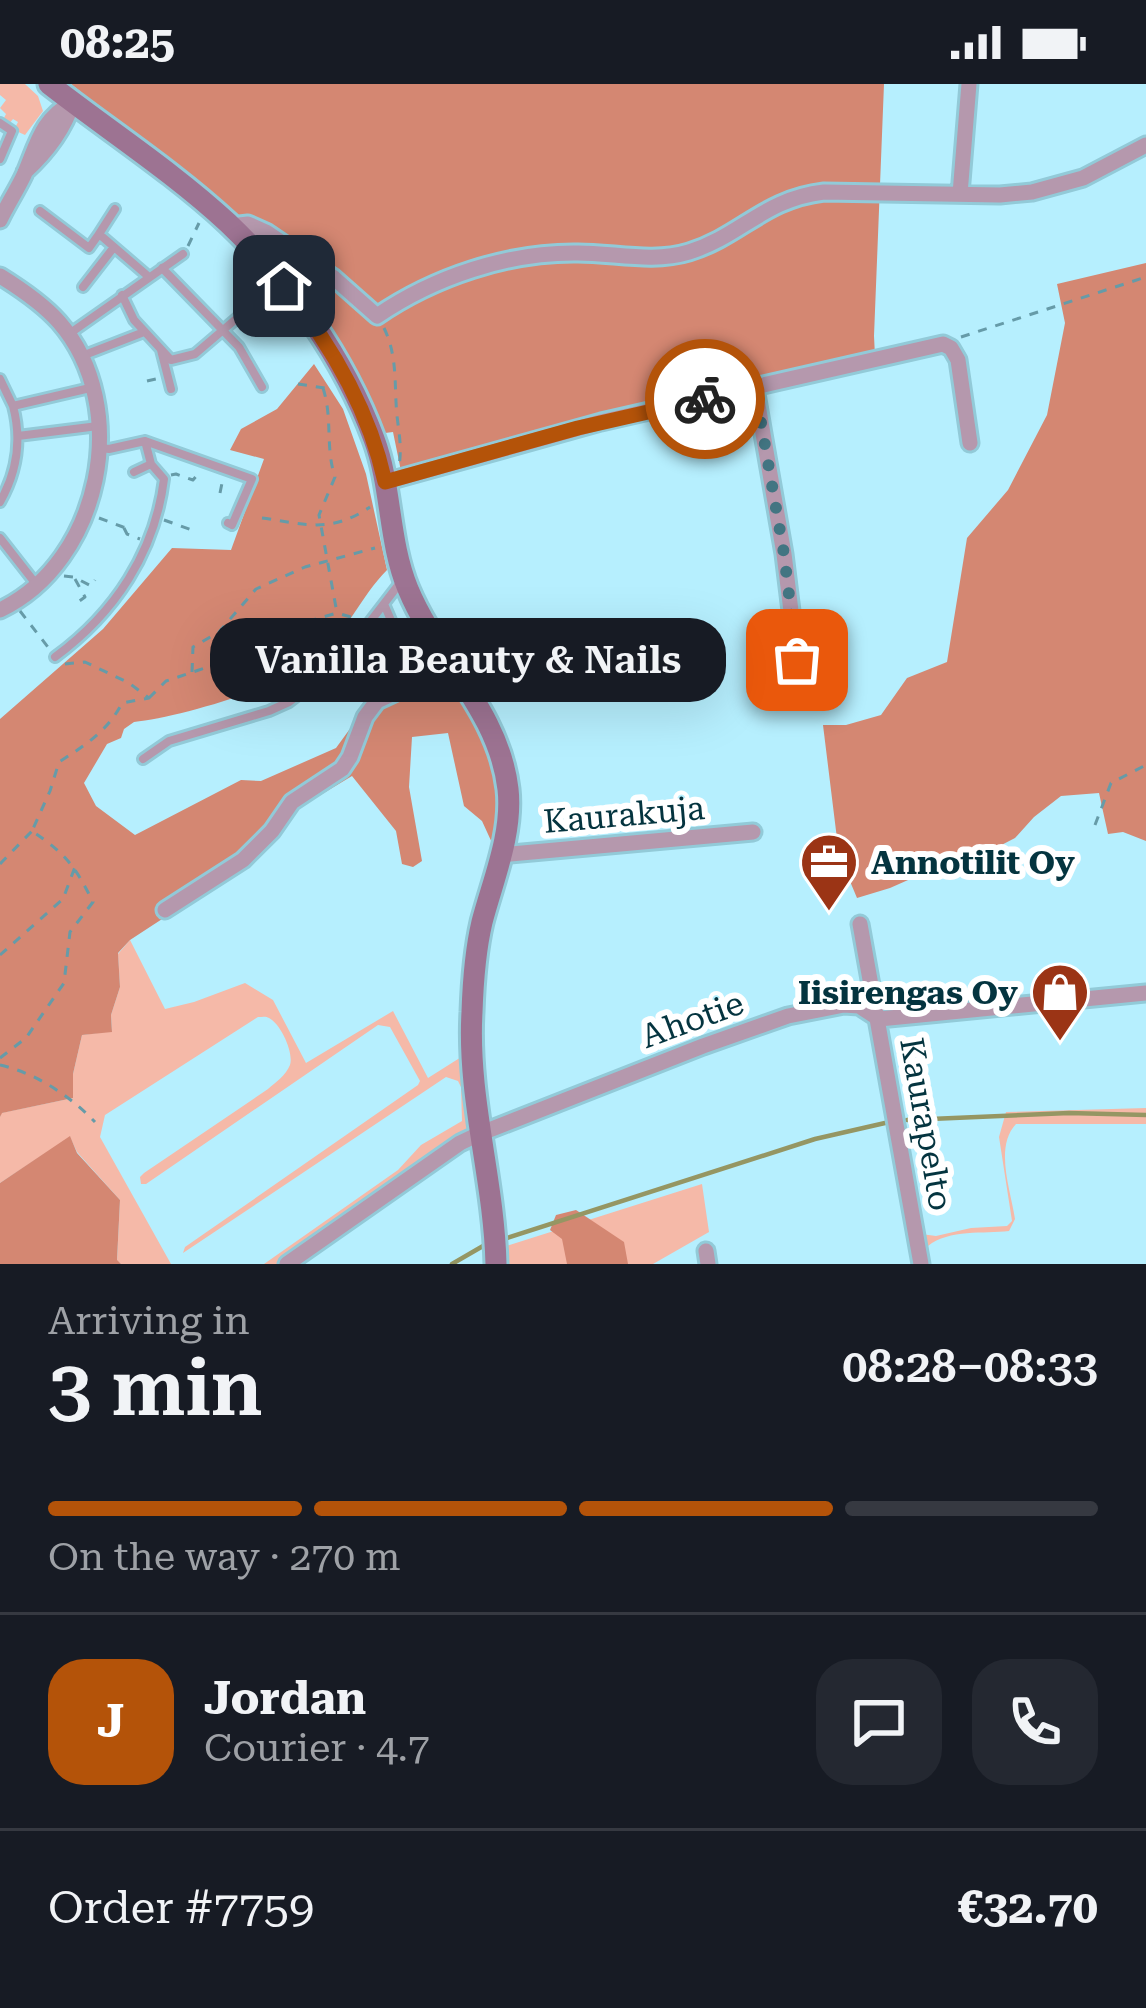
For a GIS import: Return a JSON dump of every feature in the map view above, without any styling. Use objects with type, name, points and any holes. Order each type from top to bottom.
[{"type":"street","points":[[49,84],[231,226],[290,292],[328,346],[391,481],[392,532],[404,578],[427,626],[488,725],[506,773],[508,807],[474,976],[472,1072],[496,1264]]},
{"type":"street","points":[[960,194],[968,84]]},
{"type":"street","points":[[0,220],[4,201],[25,172],[31,151],[56,111],[73,103]]},
{"type":"street","points":[[231,226],[248,224],[266,232],[334,278],[376,316],[430,286],[509,260],[559,253],[651,257],[689,252],[767,208],[804,194],[1032,193],[1062,185],[1146,145]]},
{"type":"street","points":[[0,276],[34,299],[68,334],[92,388],[100,425],[96,479],[72,540],[44,578],[5,609]]},
{"type":"street","points":[[391,481],[602,422],[943,344],[958,360],[970,443]]},
{"type":"street","points":[[755,388],[804,683]]},
{"type":"street","points":[[165,910],[243,860],[292,802],[342,769],[377,701],[405,688],[461,678]]},
{"type":"street","name":"Kaurakuja","points":[[500,855],[753,832]]},
{"type":"street","name":"Kaurapelto","points":[[860,924],[921,1264]]},
{"type":"street","points":[[844,1005],[870,982]]},
{"type":"street","points":[[844,1005],[859,1006],[879,1019],[1146,993]]},
{"type":"street","name":"Ahotie","points":[[286,1264],[479,1134],[703,1046],[788,1016],[844,1005]]},
{"type":"lane","points":[[0,123],[11,131],[0,159]]},
{"type":"lane","points":[[40,211],[89,248],[115,209]]},
{"type":"lane","points":[[99,234],[148,277]]},
{"type":"lane","points":[[83,287],[114,247]]},
{"type":"lane","points":[[68,334],[183,254]]},
{"type":"lane","points":[[162,268],[239,347],[262,387]]},
{"type":"lane","points":[[122,295],[134,320],[171,360],[195,354],[243,313]]},
{"type":"lane","points":[[81,357],[144,332]]},
{"type":"lane","points":[[160,349],[171,389]]},
{"type":"lane","points":[[0,380],[14,406],[18,436],[15,463],[0,502]]},
{"type":"lane","points":[[14,406],[92,388]]},
{"type":"lane","points":[[18,436],[100,425]]},
{"type":"lane","points":[[100,448],[145,441],[222,476],[252,479],[232,525],[228,523]]},
{"type":"lane","points":[[55,657],[109,608],[148,542],[163,477],[152,464],[145,441]]},
{"type":"lane","points":[[0,460],[15,463]]},
{"type":"lane","points":[[134,472],[152,464]]},
{"type":"lane","points":[[0,538],[36,585]]},
{"type":"lane","points":[[143,759],[170,741],[289,702],[336,666],[404,578]]},
{"type":"lane","points":[[370,687],[402,646],[383,603]]},
{"type":"path","points":[[183,254],[205,217]]},
{"type":"path","points":[[943,344],[1146,277]]},
{"type":"path","points":[[376,316],[393,348],[402,440],[391,481]]},
{"type":"path","points":[[298,384],[339,391],[332,378]]},
{"type":"path","points":[[323,388],[332,438],[328,457],[335,477],[319,515],[337,613]]},
{"type":"path","points":[[163,477],[176,474],[193,480],[199,473]]},
{"type":"path","points":[[220,493],[222,476],[248,491]]},
{"type":"path","points":[[262,518],[320,526],[348,522],[374,505]]},
{"type":"path","points":[[92,515],[123,526]]},
{"type":"path","points":[[124,518],[127,534],[148,542]]},
{"type":"path","points":[[156,520],[192,530],[195,525]]},
{"type":"path","points":[[192,672],[193,647],[219,632],[256,589],[305,567],[382,546]]},
{"type":"path","points":[[56,575],[91,586],[95,580]]},
{"type":"path","points":[[74,577],[85,597],[78,602]]},
{"type":"path","points":[[5,609],[62,665],[85,662],[148,698]]},
{"type":"path","points":[[0,864],[32,831],[58,762],[112,721],[122,703],[148,698],[166,681],[208,667],[241,640],[337,613],[369,622]]},
{"type":"path","points":[[325,675],[337,685],[347,685],[394,628]]},
{"type":"path","points":[[1095,825],[1111,783],[1146,765]]},
{"type":"path","points":[[32,831],[75,867],[93,902],[70,932],[64,983],[26,1038],[0,1062],[63,1093],[95,1122]]},
{"type":"path","points":[[0,955],[63,899],[75,867]]},
{"type":"shaded area","points":[[0,84],[25,84],[38,96],[43,111],[25,135],[14,130],[18,122],[13,119],[8,125],[3,120],[6,114],[0,108],[6,100],[0,95]]},
{"type":"shaded area","points":[[71,84],[884,84],[875,356],[401,471],[393,432],[385,433],[369,405],[190,181]]},
{"type":"shaded area","points":[[1146,263],[1146,841],[1123,832],[1108,834],[1099,793],[1061,796],[1015,838],[986,853],[857,898],[839,855],[823,725],[846,725],[881,715],[907,678],[947,662],[967,538],[1008,490],[1047,415],[1065,323],[1057,284]]},
{"type":"shaded area","points":[[314,364],[343,409],[366,474],[387,570],[328,648],[303,669],[230,699],[134,722],[121,738],[107,744],[84,783],[96,806],[135,835],[241,780],[261,781],[336,748],[408,649],[428,639],[490,748],[500,795],[493,845],[482,821],[464,806],[448,733],[412,737],[409,787],[422,861],[413,867],[402,864],[396,831],[352,776],[289,814],[254,859],[130,940],[118,953],[120,987],[111,1015],[112,1032],[82,1035],[73,1098],[0,1117],[0,719],[103,629],[172,548],[231,550],[264,459],[230,450],[241,429],[277,409]]},
{"type":"shaded area","points":[[130,940],[165,1009],[245,983],[273,1000],[306,1063],[393,1011],[428,1078],[466,1054],[471,1128],[282,1264],[264,1264],[398,1170],[421,1145],[462,1121],[461,1087],[446,1077],[183,1253],[185,1247],[420,1081],[390,1027],[378,1025],[141,1184],[144,1173],[286,1072],[291,1060],[286,1039],[274,1021],[258,1017],[105,1115],[100,1137],[171,1264],[121,1264],[117,1261],[120,1200],[77,1152],[70,1137],[0,1183],[0,1117],[1,1113],[73,1098],[82,1035],[112,1031],[111,1015],[120,987],[118,954]]},
{"type":"shaded area","points":[[1146,1108],[1146,1124],[1016,1124],[1005,1157],[1015,1219],[1009,1231],[936,1241],[928,1246],[930,1264],[925,1264],[921,1234],[1007,1226],[1012,1221],[999,1137],[1006,1112]]},
{"type":"shaded area","points":[[70,1136],[77,1153],[120,1200],[117,1260],[121,1264],[0,1264],[0,1183]]},
{"type":"shaded area","points":[[702,1184],[709,1232],[653,1264],[503,1264],[503,1247]]},
{"type":"shaded area","points":[[576,1210],[624,1242],[628,1264],[567,1264],[562,1239],[550,1230],[556,1215]]},
{"type":"waterway","points":[[907,1120],[1069,1113],[1146,1115]]},
{"type":"waterway","points":[[507,1238],[815,1139],[885,1123]]},
{"type":"waterway","points":[[452,1264],[483,1246]]},
{"type":"way so far","points":[[705,399],[755,388],[797,660]]},
{"type":"place","name":"Vanilla Beauty & Nails","points":[[797,660]]},
{"type":"place","name":"Annotilit Oy","points":[[829,913]]},
{"type":"place","name":"Iisirengas Oy","points":[[1060,1043]]},
{"type":"route","points":[[284,286],[328,346],[352,389],[376,443],[385,482],[578,428],[705,399]]}]
